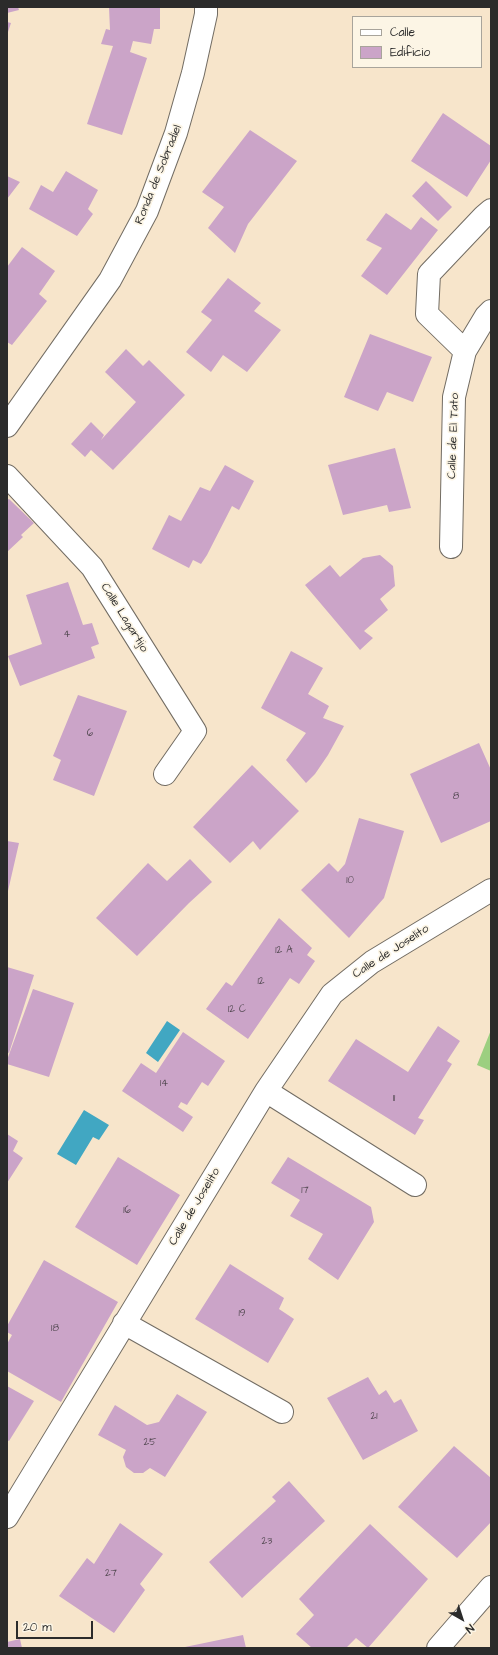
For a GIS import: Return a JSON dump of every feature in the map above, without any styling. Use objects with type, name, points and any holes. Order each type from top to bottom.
[{"type":"street","name":"Ronda de Sobradiel","points":[[7,426],[110,280],[147,211],[176,133],[193,73],[206,14],[206,7]]},
{"type":"street","points":[[465,351],[427,314],[429,274],[491,210]]},
{"type":"street","name":"Calle de El Tato","points":[[451,547],[454,397],[465,351],[486,316],[491,311]]},
{"type":"street","name":"Calle Lagartijo","points":[[7,476],[92,567],[195,731],[165,774]]},
{"type":"street","name":"Calle de Joselito","points":[[7,1517],[266,1091],[332,994],[372,962],[491,890]]},
{"type":"street","points":[[266,1091],[415,1185]]},
{"type":"street","points":[[124,1323],[282,1412]]},
{"type":"street","points":[[438,1648],[491,1587]]},
{"type":"green space","points":[[491,1030],[491,1071],[477,1065]]},
{"type":"water","points":[[167,1021],[180,1030],[158,1062],[146,1053]]},
{"type":"water","points":[[84,1110],[109,1125],[99,1140],[93,1137],[76,1165],[57,1154]]},
{"type":"building","points":[[7,7],[18,7],[19,10],[7,13]]},
{"type":"building","points":[[109,7],[160,7],[160,29],[154,29],[151,44],[133,41],[130,52],[147,58],[122,135],[87,124],[113,46],[101,44],[106,29],[110,30]]},
{"type":"building","points":[[7,22],[11,23],[7,35]]},
{"type":"building","points":[[443,113],[491,146],[491,160],[467,197],[411,161]]},
{"type":"building","points":[[250,130],[297,161],[248,224],[235,253],[208,228],[224,207],[202,192]]},
{"type":"building","points":[[66,171],[98,190],[88,209],[93,214],[77,236],[29,209],[41,185],[53,192]]},
{"type":"building","points":[[7,176],[20,182],[7,199]]},
{"type":"building","points":[[426,181],[452,207],[438,221],[412,196]]},
{"type":"building","points":[[386,213],[411,230],[421,217],[438,230],[387,295],[361,276],[382,248],[366,240]]},
{"type":"building","points":[[22,247],[55,271],[39,294],[47,301],[12,345],[7,342],[7,267]]},
{"type":"building","points":[[228,278],[261,303],[254,311],[281,330],[247,372],[223,355],[211,372],[186,352],[212,320],[201,312]]},
{"type":"building","points":[[370,334],[432,357],[413,402],[387,392],[378,411],[344,397]]},
{"type":"building","points":[[126,349],[143,366],[149,360],[185,395],[113,470],[91,450],[85,457],[71,444],[91,422],[104,435],[101,440],[136,402],[105,372]]},
{"type":"building","points":[[395,448],[411,508],[389,512],[387,505],[343,515],[328,465]]},
{"type":"building","points":[[225,465],[254,481],[239,510],[232,506],[201,564],[193,560],[189,568],[152,549],[169,515],[181,521],[200,487],[210,491]]},
{"type":"building","points":[[9,499],[34,523],[21,535],[23,537],[7,552],[7,500]]},
{"type":"building","points":[[380,555],[393,566],[395,586],[380,599],[388,610],[364,631],[373,638],[360,650],[305,585],[330,565],[340,577],[363,558]]},
{"type":"building","points":[[68,582],[83,625],[92,623],[99,644],[91,647],[95,658],[20,686],[8,656],[42,644],[26,595]]},
{"type":"building","points":[[291,651],[323,668],[308,694],[329,706],[323,718],[344,726],[328,755],[315,774],[306,783],[286,760],[306,733],[261,708]]},
{"type":"building","points":[[78,695],[127,711],[94,796],[53,780],[61,760],[53,756]]},
{"type":"building","points":[[479,743],[491,770],[491,821],[441,843],[410,774]]},
{"type":"building","points":[[252,765],[299,811],[260,850],[253,841],[230,863],[193,827]]},
{"type":"building","points":[[359,818],[404,831],[384,898],[349,938],[301,890],[329,863],[338,872],[345,864]]},
{"type":"building","points":[[7,841],[19,843],[8,891],[7,891]]},
{"type":"building","points":[[190,859],[212,882],[189,903],[137,956],[96,918],[148,863],[167,881]]},
{"type":"building","points":[[279,918],[312,948],[307,955],[315,961],[299,984],[290,978],[248,1039],[206,1009],[226,982],[232,986]]},
{"type":"building","points":[[7,967],[34,975],[9,1053],[7,1052]]},
{"type":"building","points":[[33,989],[74,1003],[49,1077],[7,1064],[7,1060]]},
{"type":"building","points":[[438,1026],[460,1041],[447,1061],[452,1064],[418,1118],[424,1120],[415,1135],[328,1081],[356,1039],[408,1072]]},
{"type":"building","points":[[183,1032],[225,1061],[208,1086],[202,1082],[187,1105],[181,1102],[178,1107],[193,1117],[183,1132],[122,1091],[141,1063],[156,1073]]},
{"type":"building","points":[[7,1134],[18,1141],[13,1151],[23,1158],[7,1183]]},
{"type":"building","points":[[118,1157],[180,1195],[137,1265],[75,1227]]},
{"type":"building","points":[[288,1157],[371,1207],[374,1222],[338,1280],[308,1259],[323,1234],[290,1216],[300,1200],[271,1183]]},
{"type":"building","points":[[44,1260],[118,1302],[61,1402],[7,1371],[7,1344],[12,1335],[7,1332],[7,1326]]},
{"type":"building","points":[[230,1264],[284,1298],[279,1309],[294,1319],[268,1363],[195,1319]]},
{"type":"building","points":[[368,1377],[379,1395],[386,1390],[394,1403],[401,1399],[418,1431],[363,1460],[327,1398]]},
{"type":"building","points":[[7,1386],[34,1401],[9,1441],[7,1440]]},
{"type":"building","points":[[177,1394],[207,1412],[165,1477],[150,1468],[143,1473],[134,1473],[126,1467],[123,1457],[126,1450],[98,1435],[115,1405],[147,1425],[159,1422]]},
{"type":"building","points":[[454,1446],[491,1478],[491,1522],[457,1558],[398,1507]]},
{"type":"building","points":[[289,1481],[325,1521],[242,1598],[209,1562],[276,1501],[272,1497]]},
{"type":"building","points":[[120,1523],[163,1554],[140,1584],[145,1590],[114,1633],[59,1596],[87,1558],[94,1564]]},
{"type":"building","points":[[370,1524],[428,1579],[368,1648],[356,1638],[346,1648],[312,1648],[296,1634],[314,1615],[299,1599]]},
{"type":"building","points":[[243,1635],[246,1648],[185,1648],[185,1647]]},
{"type":"building","points":[[20,1639],[22,1648],[7,1648],[7,1642]]}]
